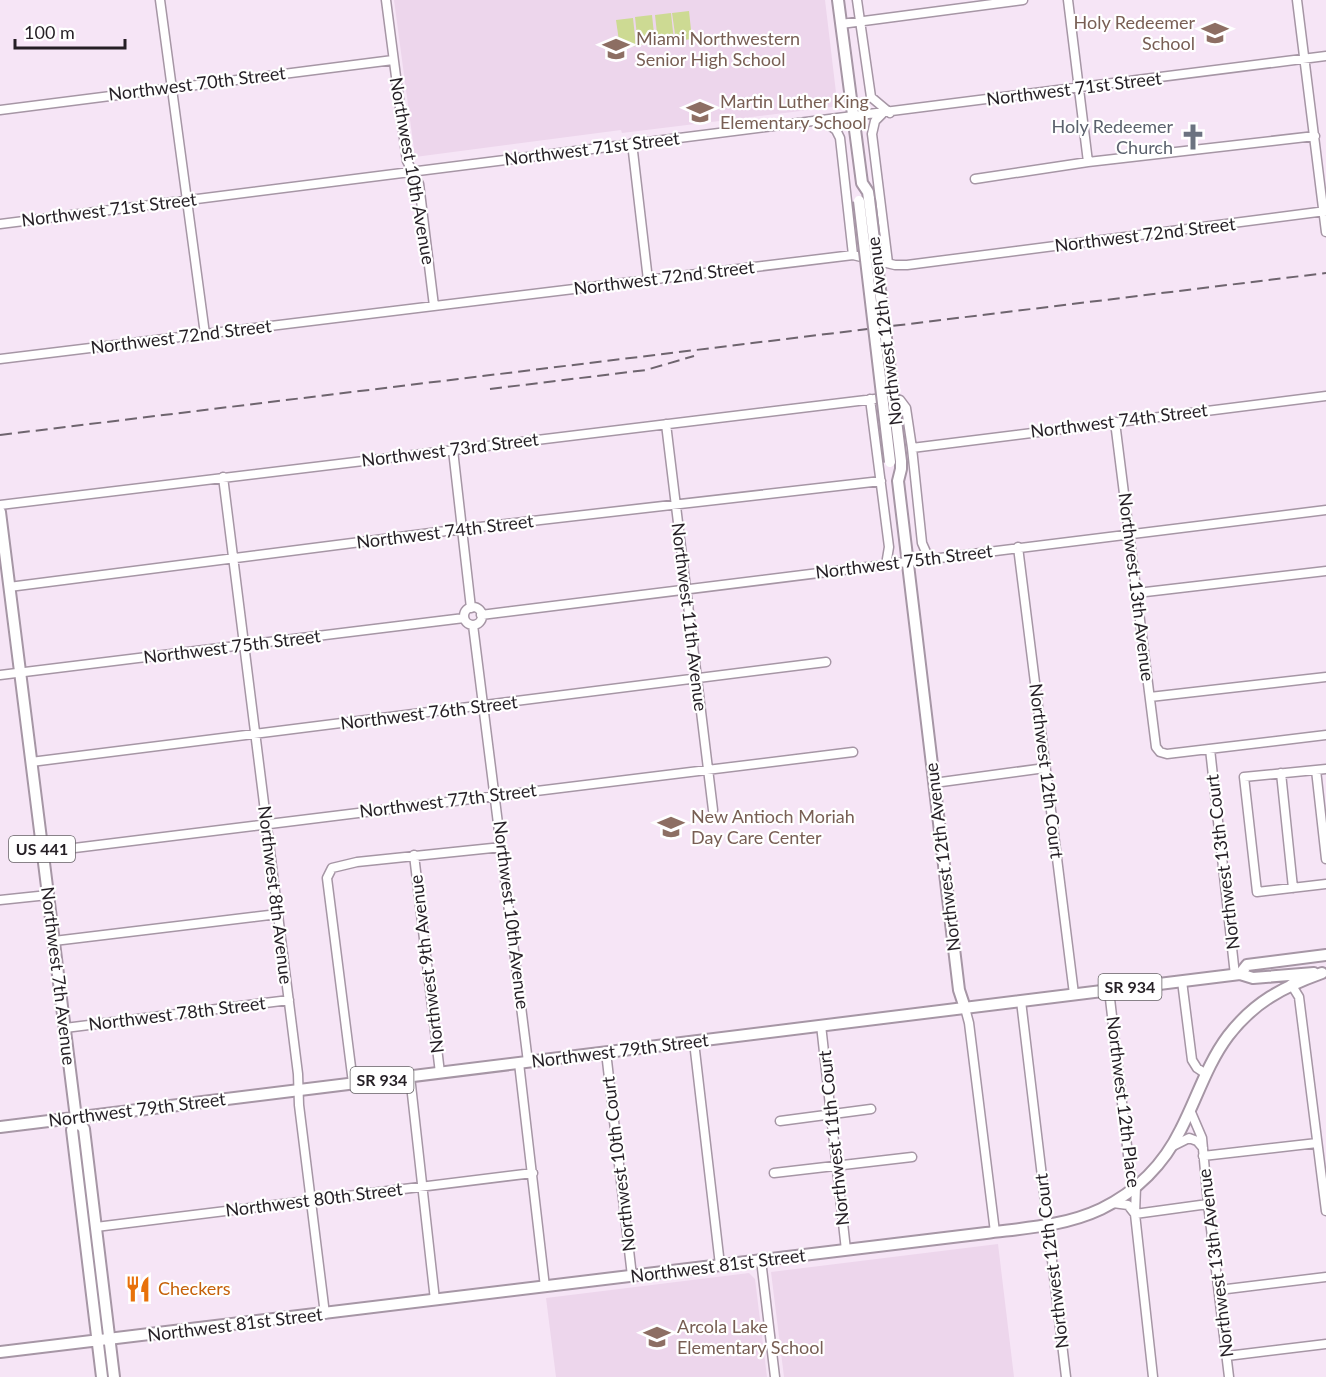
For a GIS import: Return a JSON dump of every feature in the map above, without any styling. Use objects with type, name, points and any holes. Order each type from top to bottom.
[{"type":"main road","name":"Northwest 12th Avenue","points":[[838,0],[862,183],[858,193],[864,200],[895,462],[891,469],[898,481],[959,990],[964,1008]]},
{"type":"main road","name":"Northwest 7th Avenue","points":[[0,512],[76,1118],[72,1130],[102,1377]]},
{"type":"main road","name":"Northwest 79th Street","points":[[1237,974],[1247,965],[1326,955]]},
{"type":"main road","name":"Northwest 79th Street","points":[[0,1127],[1237,974],[1252,978],[1324,972]]},
{"type":"main road","name":"Northwest 81st Street","points":[[0,1352],[994,1232],[1075,1219],[1112,1203],[1136,1186],[1154,1169],[1171,1147],[1223,1043],[1240,1022],[1268,998],[1291,984],[1324,972]]},
{"type":"main road","name":"Northwest 7th Avenue","points":[[76,1118],[84,1129],[114,1377]]},
{"type":"street","points":[[160,0],[206,333]]},
{"type":"street","name":"Northwest 10th Avenue","points":[[386,0],[407,161],[418,184],[434,306]]},
{"type":"street","points":[[857,0],[871,97],[886,113]]},
{"type":"street","points":[[841,24],[1023,0]]},
{"type":"street","points":[[1068,0],[1088,162]]},
{"type":"street","points":[[1297,0],[1326,232]]},
{"type":"street","name":"Northwest 71st Street","points":[[0,224],[1326,57]]},
{"type":"street","name":"Northwest 70th Street","points":[[0,110],[393,60]]},
{"type":"street","name":"Northwest 12th Avenue","points":[[886,113],[875,121],[872,134],[888,263]]},
{"type":"street","name":"Northwest 12th Avenue","points":[[824,121],[836,130],[840,138],[853,255]]},
{"type":"street","points":[[975,179],[1088,162],[1315,136]]},
{"type":"street","points":[[632,143],[648,280]]},
{"type":"street","name":"Northwest 72nd Street","points":[[0,359],[853,255],[908,265],[1325,211]]},
{"type":"street","name":"Northwest 74th Street","points":[[912,448],[1326,396]]},
{"type":"street","name":"Northwest 73rd Street","points":[[0,504],[870,399],[891,397],[900,400]]},
{"type":"street","name":"Northwest 12th Avenue","points":[[870,399],[889,547],[886,565]]},
{"type":"street","name":"Northwest 12th Avenue","points":[[900,400],[906,408],[922,543],[926,552],[934,559]]},
{"type":"street","name":"Northwest 13th Avenue","points":[[1115,422],[1156,747],[1160,752],[1167,754],[1210,749]]},
{"type":"street","name":"Northwest 11th Avenue","points":[[666,424],[713,810]]},
{"type":"street","points":[[453,450],[471,608]]},
{"type":"street","name":"Northwest 8th Avenue","points":[[223,477],[289,1000],[310,1200],[326,1314]]},
{"type":"street","name":"Northwest 74th Street","points":[[9,587],[462,529],[881,481]]},
{"type":"street","name":"Northwest 75th Street","points":[[482,615],[1326,510]]},
{"type":"street","name":"Northwest 12th Court","points":[[1018,547],[1074,994]]},
{"type":"street","points":[[1137,593],[1326,571]]},
{"type":"street","points":[[471,608],[478,609],[482,615],[478,623],[473,625],[468,624],[464,618],[465,611],[471,608]]},
{"type":"street","name":"Northwest 75th Street","points":[[0,675],[464,618]]},
{"type":"street","name":"Northwest 10th Avenue","points":[[473,625],[502,847],[524,1063],[532,1173],[545,1287]]},
{"type":"street","name":"Northwest 76th Street","points":[[31,762],[826,662]]},
{"type":"street","points":[[1150,697],[1326,677]]},
{"type":"street","points":[[1210,749],[1326,735]]},
{"type":"street","name":"Northwest 13th Court","points":[[1210,749],[1237,974]]},
{"type":"street","name":"Northwest 77th Street","points":[[42,852],[853,752]]},
{"type":"street","points":[[934,783],[1045,768]]},
{"type":"street","points":[[1326,859],[1321,769],[1244,777],[1257,892],[1326,884]]},
{"type":"street","points":[[1281,773],[1293,888]]},
{"type":"street","points":[[352,1083],[327,878],[332,868],[357,862],[502,847]]},
{"type":"street","name":"Northwest 9th Avenue","points":[[414,855],[440,1073]]},
{"type":"street","points":[[0,900],[48,895]]},
{"type":"street","points":[[54,941],[278,914]]},
{"type":"street","points":[[1182,981],[1192,1060],[1195,1066],[1206,1074]]},
{"type":"street","points":[[1291,984],[1299,997],[1326,1211]]},
{"type":"street","name":"Northwest 12th Place","points":[[1109,990],[1130,1172],[1136,1186],[1135,1214],[1154,1377]]},
{"type":"street","name":"Northwest 78th Street","points":[[65,1028],[289,1000]]},
{"type":"street","name":"Northwest 12th Court","points":[[1021,1001],[1066,1377]]},
{"type":"street","name":"Northwest 12th Avenue","points":[[964,1008],[969,1023],[994,1232]]},
{"type":"street","name":"Northwest 11th Court","points":[[821,1025],[846,1250]]},
{"type":"street","points":[[694,1041],[720,1265]]},
{"type":"street","name":"Northwest 10th Court","points":[[606,1052],[632,1276]]},
{"type":"street","points":[[410,1076],[435,1300]]},
{"type":"street","points":[[780,1121],[871,1109]]},
{"type":"street","name":"Northwest 13th Avenue","points":[[1190,1110],[1202,1138],[1229,1377]]},
{"type":"street","name":"Northwest 13th Avenue","points":[[1171,1147],[1189,1138],[1197,1141],[1203,1153]]},
{"type":"street","points":[[1203,1153],[1317,1143]]},
{"type":"street","points":[[774,1173],[912,1157]]},
{"type":"street","name":"Northwest 80th Street","points":[[96,1227],[532,1173]]},
{"type":"street","name":"Northwest 12th Place","points":[[1112,1203],[1128,1205],[1135,1214]]},
{"type":"street","points":[[1135,1214],[1208,1204]]},
{"type":"street","points":[[761,1260],[775,1377]]},
{"type":"street","points":[[1219,1290],[1326,1277]]},
{"type":"street","points":[[1227,1356],[1326,1344]]},
{"type":"shaded area","name":"Miami Northwestern Senior High School","points":[[394,0],[825,0],[837,101],[833,107],[622,133],[621,130],[415,157]]},
{"type":"shaded area","points":[[998,1244],[1014,1377],[784,1377],[771,1272]]},
{"type":"shaded area","name":"Arcola Lake Elementary School","points":[[749,1273],[755,1279],[767,1377],[556,1377],[546,1298]]},
{"type":"green space","points":[[689,11],[692,39],[676,41],[672,13]]},
{"type":"green space","points":[[671,13],[674,41],[658,43],[655,15]]},
{"type":"green space","points":[[652,15],[655,43],[638,45],[635,17]]},
{"type":"green space","points":[[633,18],[636,46],[620,48],[616,20]]},
{"type":"railway","points":[[0,435],[1326,273]]},
{"type":"railway","points":[[490,389],[646,370],[694,356]]},
{"type":"place","name":"Holy Redeemer School","points":[[1215,33]]},
{"type":"place","name":"Miami Northwestern Senior High School","points":[[616,49]]},
{"type":"place","name":"Martin Luther King Elementary School","points":[[700,112]]},
{"type":"place","name":"Holy Redeemer Church","points":[[1193,137]]},
{"type":"place","name":"New Antioch Moriah Day Care Center","points":[[671,827]]},
{"type":"place","name":"Checkers","points":[[138,1289]]},
{"type":"place","name":"Arcola Lake Elementary School","points":[[657,1337]]}]
